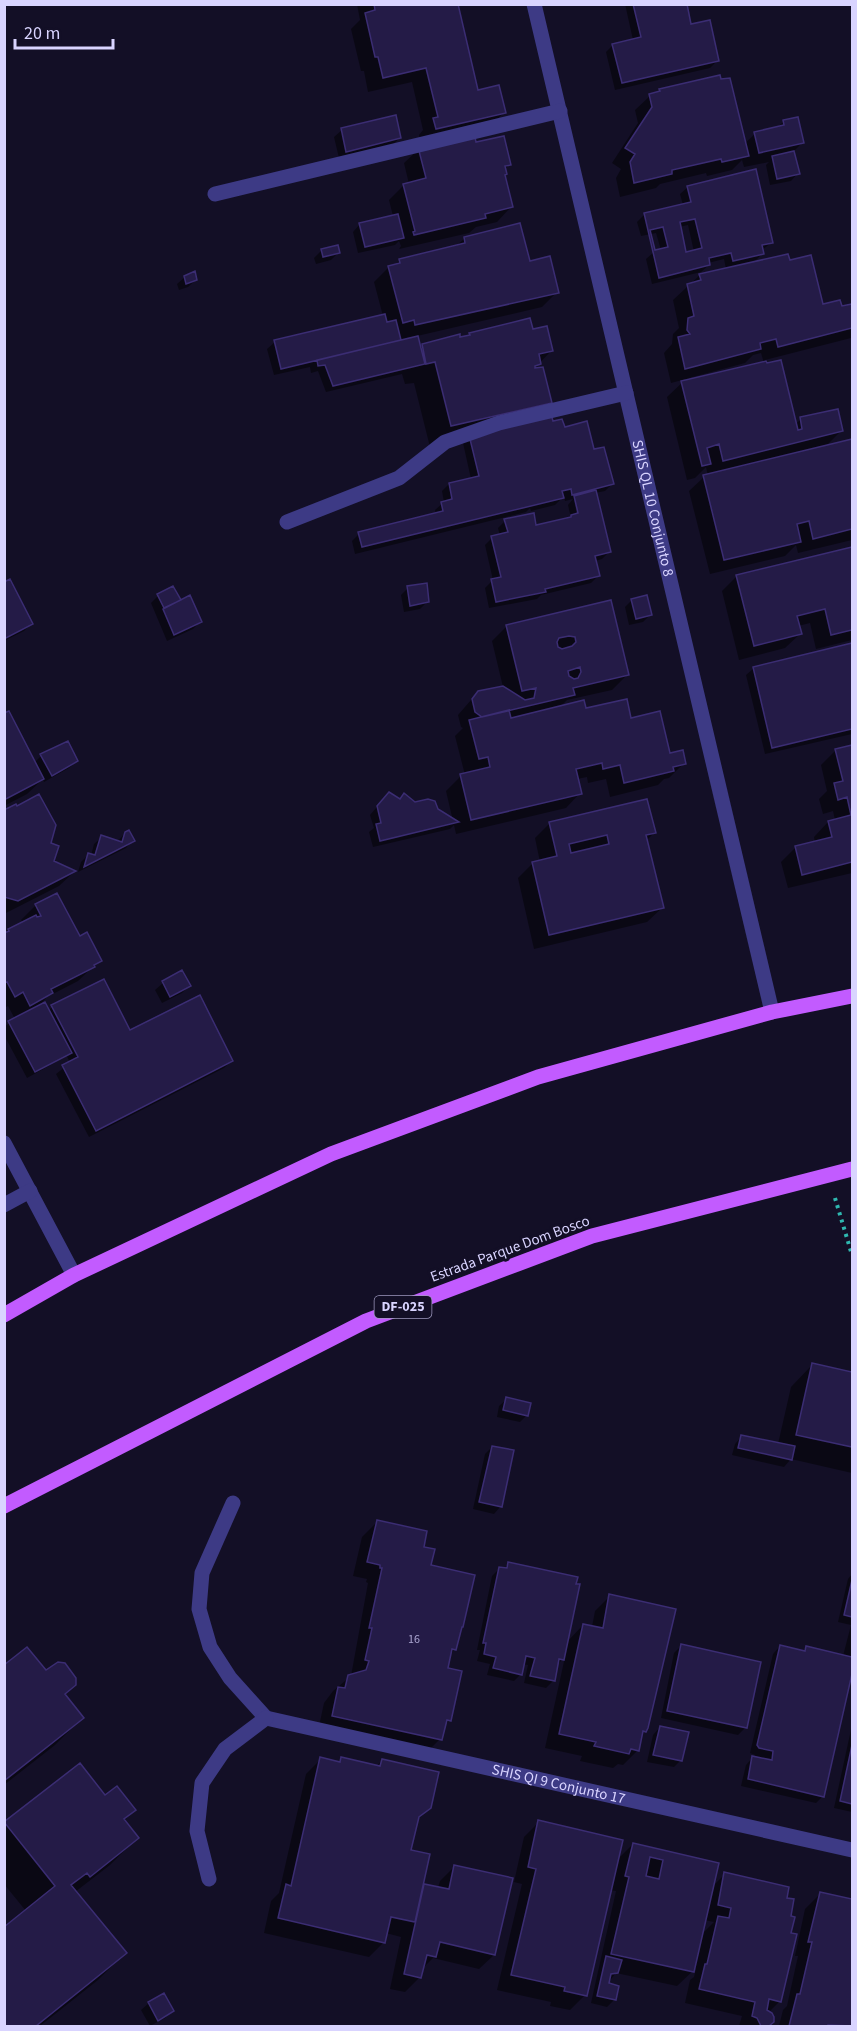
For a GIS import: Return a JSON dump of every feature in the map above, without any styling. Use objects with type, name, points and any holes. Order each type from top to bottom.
[{"type":"main road","points":[[4,1315],[74,1275],[331,1154],[538,1077],[772,1012],[852,996]]},
{"type":"main road","name":"Estrada Parque Dom Bosco","points":[[4,1506],[366,1321],[592,1236],[852,1169]]},
{"type":"street","name":"SHIS QL 10 Conjunto 8","points":[[534,4],[772,1012]]},
{"type":"street","points":[[215,194],[560,111]]},
{"type":"street","points":[[286,522],[399,478],[446,442],[499,423],[626,393]]},
{"type":"street","points":[[4,1143],[74,1275]]},
{"type":"street","points":[[4,1205],[30,1191]]},
{"type":"street","points":[[209,1880],[197,1831],[201,1783],[225,1749],[266,1718],[230,1678],[210,1647],[199,1609],[202,1573],[233,1503]]},
{"type":"street","name":"SHIS QI 9 Conjunto 17","points":[[266,1718],[852,1850]]},
{"type":"path","points":[[828,1174],[852,1255]]},
{"type":"building","points":[[374,4],[458,4],[478,90],[499,85],[506,113],[436,129],[433,118],[438,117],[426,68],[383,78],[378,57],[375,57],[365,13],[375,10]]},
{"type":"building","points":[[633,4],[687,4],[691,24],[710,20],[719,61],[622,83],[612,44],[641,37]]},
{"type":"building","points":[[720,75],[721,79],[730,78],[749,156],[722,162],[721,159],[672,170],[672,174],[634,183],[630,162],[635,154],[625,148],[652,107],[649,94],[660,91],[659,89]]},
{"type":"building","points":[[396,115],[401,138],[346,152],[341,128]]},
{"type":"building","points":[[798,117],[804,143],[759,153],[754,132],[784,125],[783,120]]},
{"type":"building","points":[[474,133],[476,142],[504,136],[511,165],[505,166],[507,174],[505,175],[513,207],[485,214],[486,218],[414,235],[415,231],[403,184],[426,178],[418,147]]},
{"type":"building","points":[[794,151],[800,174],[777,179],[772,156]]},
{"type":"building","points":[[756,169],[773,243],[762,245],[764,254],[733,261],[731,253],[709,258],[710,265],[659,278],[644,213],[691,202],[687,186]],"holes":[[[695,219],[702,248],[686,252],[680,222]],[[663,227],[668,247],[655,250],[650,230]]]},
{"type":"building","points":[[398,214],[404,238],[365,247],[359,223]]},
{"type":"building","points":[[520,223],[530,261],[550,256],[559,293],[415,325],[414,320],[403,323],[388,266],[400,263],[399,259],[465,243],[464,237]]},
{"type":"building","points":[[338,245],[340,253],[323,257],[321,249]]},
{"type":"building","points":[[788,254],[790,260],[811,255],[823,304],[840,300],[842,306],[852,304],[852,328],[778,347],[776,339],[760,343],[761,349],[685,369],[678,337],[690,334],[687,330],[688,318],[694,316],[687,284],[701,280],[699,274]]},
{"type":"building","points":[[195,271],[197,280],[186,284],[184,276]]},
{"type":"building","points":[[385,314],[387,322],[396,320],[401,340],[281,369],[274,340]]},
{"type":"building","points":[[530,318],[533,329],[547,326],[553,351],[539,354],[541,364],[535,368],[543,367],[552,403],[451,426],[435,362],[426,364],[422,344],[460,334],[460,337],[470,335],[469,333]]},
{"type":"building","points":[[418,336],[425,364],[333,386],[325,365],[318,366],[317,360]]},
{"type":"building","points":[[781,360],[798,430],[802,429],[800,417],[838,409],[843,431],[723,461],[719,444],[707,448],[711,464],[702,466],[681,381],[766,361],[767,363]]},
{"type":"building","points":[[551,414],[553,421],[562,419],[565,427],[587,421],[594,449],[604,447],[614,484],[572,495],[571,489],[562,491],[564,498],[362,547],[358,532],[443,511],[441,502],[452,499],[449,483],[479,476],[469,435]]},
{"type":"building","points":[[852,439],[852,529],[813,539],[809,521],[797,524],[801,542],[724,560],[703,475]]},
{"type":"building","points":[[596,490],[611,552],[595,556],[600,576],[545,589],[546,592],[496,602],[491,579],[501,577],[491,536],[508,532],[504,519],[534,513],[536,525],[571,517],[578,513],[574,496]]},
{"type":"building","points":[[852,547],[852,630],[831,635],[825,609],[797,616],[802,634],[754,646],[736,575]]},
{"type":"building","points":[[10,579],[33,624],[4,639],[4,582]]},
{"type":"building","points":[[427,583],[429,602],[410,606],[407,586]]},
{"type":"building","points":[[173,586],[181,600],[164,608],[157,594]]},
{"type":"building","points":[[190,595],[202,622],[174,635],[163,609]]},
{"type":"building","points":[[647,595],[652,615],[636,619],[631,599]]},
{"type":"building","points":[[611,600],[629,675],[573,688],[575,695],[482,717],[475,712],[472,699],[478,691],[503,686],[525,700],[534,698],[536,688],[522,691],[506,625]],"holes":[[[575,637],[576,642],[562,649],[558,647],[559,638]],[[580,667],[581,672],[578,678],[574,679],[569,676],[568,671]]]},
{"type":"building","points":[[852,643],[852,729],[772,748],[753,667]]},
{"type":"building","points":[[627,699],[631,718],[660,711],[670,753],[683,750],[686,764],[673,767],[674,771],[624,783],[620,765],[603,769],[602,763],[576,769],[582,794],[471,820],[460,774],[490,767],[488,757],[479,759],[469,720],[509,710],[511,718],[584,700],[586,708]]},
{"type":"building","points":[[9,711],[44,779],[4,800],[4,713]]},
{"type":"building","points":[[68,741],[78,761],[52,776],[40,754]]},
{"type":"building","points":[[852,745],[852,862],[802,875],[795,846],[832,837],[828,821],[851,815],[847,797],[838,800],[834,783],[843,781],[835,749]]},
{"type":"building","points":[[389,792],[400,799],[404,793],[415,802],[428,799],[435,801],[438,809],[459,822],[380,841],[376,824],[381,823],[377,806]]},
{"type":"building","points":[[39,794],[56,825],[51,843],[59,846],[54,861],[76,871],[18,901],[4,897],[4,810]]},
{"type":"building","points":[[647,799],[656,833],[646,835],[664,908],[549,935],[532,862],[557,856],[549,822]],"holes":[[[607,835],[609,844],[571,853],[569,844]]]},
{"type":"building","points":[[129,830],[135,841],[84,867],[88,853],[95,855],[101,835],[122,842],[125,832]]},
{"type":"building","points":[[57,893],[80,936],[87,932],[102,961],[94,965],[95,967],[51,989],[53,993],[30,1006],[23,992],[15,997],[7,982],[4,983],[4,933],[36,915],[41,916],[35,904]]},
{"type":"building","points":[[182,970],[191,986],[170,997],[162,981]]},
{"type":"building","points":[[104,979],[130,1030],[200,995],[233,1061],[96,1131],[62,1065],[78,1057],[51,1005]]},
{"type":"building","points":[[45,1002],[72,1053],[35,1072],[8,1021]]},
{"type":"building","points":[[812,1363],[852,1372],[852,1447],[796,1435]]},
{"type":"building","points":[[506,1397],[531,1403],[528,1416],[503,1410]]},
{"type":"building","points":[[741,1435],[795,1446],[792,1460],[738,1448]]},
{"type":"building","points":[[492,1446],[514,1450],[502,1507],[479,1502]]},
{"type":"building","points":[[377,1520],[427,1531],[424,1547],[435,1549],[431,1565],[475,1575],[463,1627],[456,1650],[452,1649],[448,1668],[462,1671],[451,1721],[447,1720],[442,1740],[332,1716],[338,1687],[345,1688],[348,1675],[366,1670],[369,1661],[365,1660],[372,1628],[369,1628],[382,1568],[380,1565],[367,1562]]},
{"type":"building","points":[[508,1562],[578,1577],[576,1584],[580,1584],[564,1660],[559,1659],[555,1681],[530,1676],[535,1658],[526,1656],[522,1675],[493,1668],[496,1657],[484,1654],[486,1643],[483,1643],[499,1567],[507,1568]]},
{"type":"building","points":[[852,1580],[852,1617],[844,1615]]},
{"type":"building","points":[[609,1594],[676,1609],[648,1728],[646,1732],[643,1731],[639,1751],[631,1749],[629,1754],[594,1746],[596,1742],[559,1734],[583,1624],[603,1628]]},
{"type":"building","points":[[681,1644],[761,1662],[747,1728],[667,1711]]},
{"type":"building","points":[[780,1645],[805,1651],[806,1646],[852,1657],[852,1674],[824,1797],[748,1779],[752,1756],[772,1760],[773,1751],[759,1748],[757,1745]]},
{"type":"building","points":[[27,1647],[46,1670],[58,1662],[65,1663],[76,1678],[76,1685],[65,1694],[84,1718],[4,1781],[4,1665]]},
{"type":"building","points":[[660,1726],[689,1732],[682,1761],[653,1755]]},
{"type":"building","points":[[852,1745],[852,1804],[840,1801]]},
{"type":"building","points":[[320,1757],[340,1762],[341,1757],[380,1766],[382,1759],[439,1772],[431,1808],[419,1817],[411,1850],[430,1854],[415,1922],[391,1917],[385,1943],[278,1918],[286,1884],[291,1886]]},
{"type":"building","points":[[80,1763],[105,1795],[117,1786],[136,1810],[124,1819],[139,1838],[90,1877],[87,1873],[71,1885],[127,1953],[36,2026],[4,2026],[4,1927],[55,1886],[4,1822]]},
{"type":"building","points":[[538,1820],[623,1840],[587,1996],[564,1991],[565,1987],[511,1975],[536,1869],[528,1867]]},
{"type":"building","points":[[633,1843],[719,1863],[694,1972],[611,1954],[629,1877],[625,1876]],"holes":[[[650,1857],[663,1860],[659,1879],[646,1876]]]},
{"type":"building","points":[[454,1865],[513,1878],[495,1955],[440,1942],[436,1957],[427,1955],[421,1978],[404,1974],[424,1884],[449,1889]]},
{"type":"building","points":[[724,1872],[789,1887],[787,1898],[794,1899],[791,1916],[795,1917],[791,1933],[797,1934],[781,2002],[769,1999],[767,2010],[772,2013],[774,2022],[769,2026],[761,2026],[757,2018],[752,2016],[755,2002],[699,1989],[718,1916],[729,1918],[731,1908],[718,1905]]},
{"type":"building","points":[[820,1892],[852,1899],[852,2026],[789,2026],[797,1994],[800,1994],[812,1942],[808,1942]]},
{"type":"building","points":[[606,1956],[622,1960],[618,1973],[611,1974],[609,1983],[619,1986],[616,2000],[597,1996]]},
{"type":"building","points":[[164,1993],[174,2011],[158,2021],[148,2002]]}]
